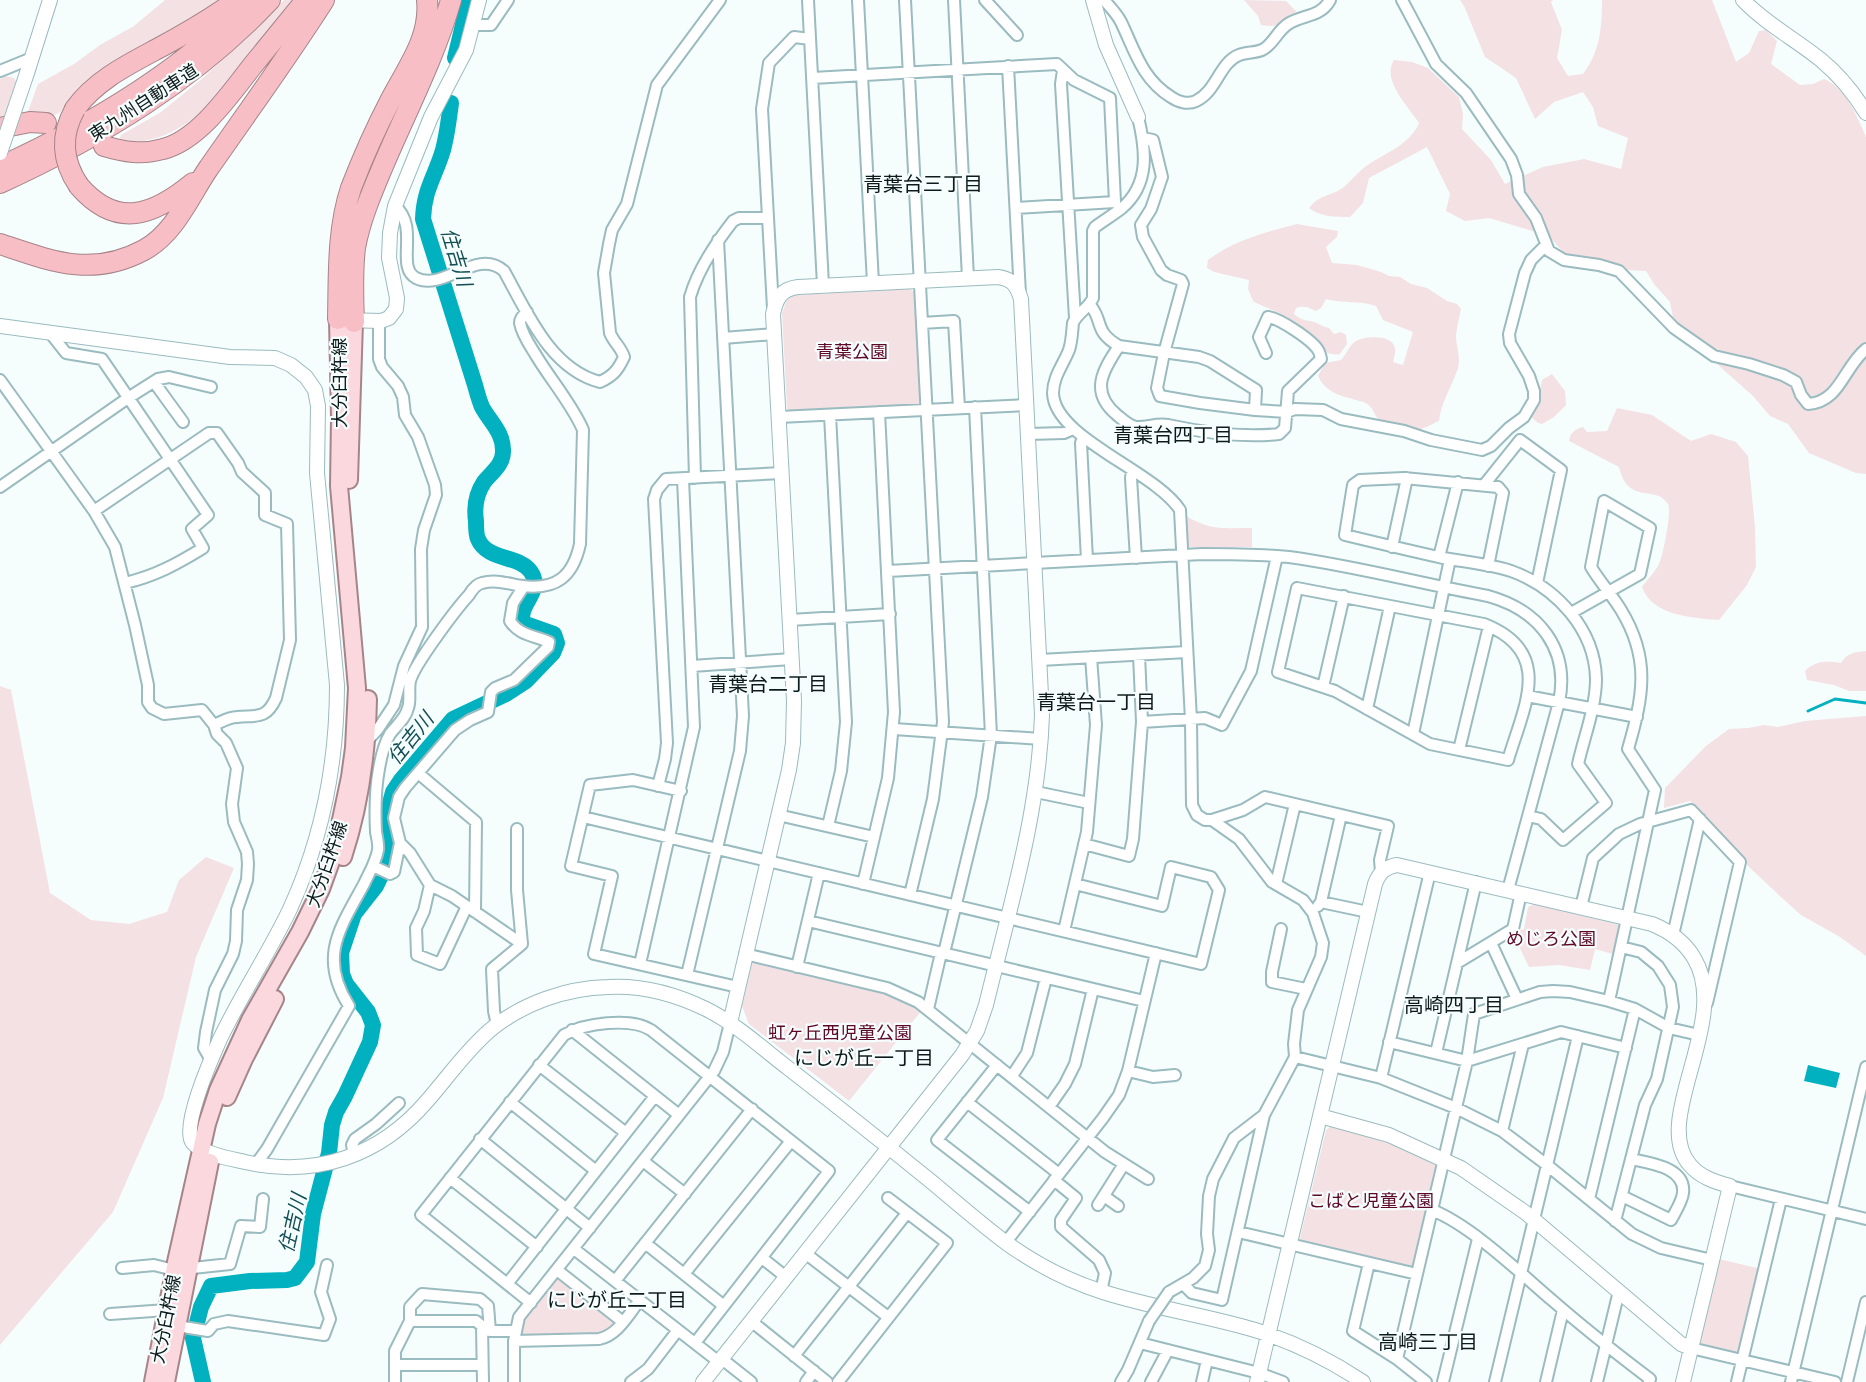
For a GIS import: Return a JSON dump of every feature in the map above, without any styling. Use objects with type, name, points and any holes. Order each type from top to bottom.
[{"type":"highway","points":[[206,171],[178,195],[159,207],[143,213],[123,213],[102,207],[88,197],[68,167],[64,145],[68,122],[88,93],[117,71],[201,25],[237,0]]},
{"type":"highway","name":"東九州自動車道","points":[[0,167],[106,112],[153,82],[209,40],[251,0]]},
{"type":"highway","name":"東九州自動車道","points":[[0,183],[112,125],[170,88],[216,53],[270,0]]},
{"type":"highway","points":[[104,146],[127,153],[149,152],[165,149],[188,137],[214,113],[306,0]]},
{"type":"highway","points":[[0,244],[47,260],[77,266],[124,258],[145,250],[167,233],[206,171],[324,0]]},
{"type":"highway","points":[[346,320],[339,260],[342,230],[351,188],[389,102],[421,44],[428,17],[427,0]]},
{"type":"highway","points":[[424,71],[440,10],[439,0]]},
{"type":"highway","points":[[346,320],[353,281],[355,248],[362,220],[451,0]]},
{"type":"highway","points":[[0,128],[30,122],[46,123]]},
{"type":"main road","name":"大分臼杵線","points":[[166,1382],[181,1269],[206,1151],[233,1082],[261,1023],[308,939],[332,890],[359,802],[360,744],[357,688],[339,486],[340,418],[346,320]]},
{"type":"main road","name":"大分臼杵線","points":[[153,1382],[174,1322]]},
{"type":"street","points":[[0,153],[50,0]]},
{"type":"street","points":[[346,320],[379,321],[389,318],[395,312],[397,306],[389,258],[390,233],[395,206],[431,117],[466,50],[479,0]]},
{"type":"street","points":[[474,25],[491,25],[508,0]]},
{"type":"street","points":[[395,206],[407,221],[407,258],[409,269],[415,277],[423,280],[442,277],[483,263],[497,265],[504,271],[544,341],[570,368],[600,382],[611,377],[619,368],[624,357],[610,333],[604,273],[612,230],[627,204],[657,85],[720,0]]},
{"type":"street","points":[[808,0],[823,285]]},
{"type":"street","points":[[858,0],[873,283]]},
{"type":"street","points":[[905,0],[942,732],[933,799],[910,895]]},
{"type":"street","points":[[954,0],[968,278]]},
{"type":"street","points":[[985,0],[1017,35]]},
{"type":"street","points":[[1075,318],[1090,305],[1094,294],[1093,231],[1095,227],[1122,207],[1137,189],[1144,168],[1143,138],[1138,117],[1106,45],[1093,0]]},
{"type":"street","points":[[1104,0],[1120,22],[1149,80],[1177,101],[1187,103],[1195,102],[1210,91],[1226,65],[1234,58],[1242,54],[1261,51],[1289,23],[1316,14],[1330,0]]},
{"type":"street","points":[[1402,0],[1436,64],[1466,93],[1511,159],[1516,169],[1519,194],[1536,218],[1546,246],[1555,256],[1564,260],[1599,265],[1619,271],[1674,328],[1714,356],[1757,366],[1796,382],[1801,395],[1808,404],[1819,403],[1829,398],[1857,357],[1866,348]]},
{"type":"street","points":[[1743,0],[1771,26],[1827,66],[1852,92],[1866,114]]},
{"type":"street","points":[[514,1382],[514,1336],[519,1317],[710,1076],[720,1060],[778,814],[793,743],[795,721],[762,109],[769,63],[794,37],[810,39]]},
{"type":"street","points":[[0,71],[32,58]]},
{"type":"street","points":[[813,78],[1057,64],[1074,80],[1110,98],[1115,202],[1016,208]]},
{"type":"street","points":[[703,1382],[970,1043],[982,1019],[996,966],[1036,792],[1041,739],[1040,660],[1008,66]]},
{"type":"street","points":[[1063,70],[1061,84],[1075,318],[1071,344],[1056,376],[1053,396],[1057,410],[1072,429],[1132,470],[1180,510],[1191,720],[1192,805],[1197,815],[1206,820],[1212,820],[1243,810],[1265,797],[1388,826],[1380,860],[1381,872],[1376,881],[1368,912],[1258,1377]]},
{"type":"street","points":[[1143,138],[1153,140],[1162,177],[1151,209],[1141,225],[1143,237],[1161,270],[1181,280],[1183,284],[1164,353],[1157,388],[1160,396],[1255,410],[1287,412],[1295,409],[1323,410],[1341,419],[1404,431],[1442,443],[1482,450],[1491,446],[1524,417],[1534,400],[1534,391],[1529,376],[1510,343],[1509,334],[1525,273],[1531,260],[1546,246]]},
{"type":"street","points":[[695,478],[690,297],[694,284],[718,240],[733,221],[768,218]]},
{"type":"street","points":[[687,975],[740,751],[743,716],[718,240]]},
{"type":"street","points":[[772,288],[1020,276]]},
{"type":"street","points":[[998,277],[1007,279],[1015,285],[1021,299]]},
{"type":"street","points":[[773,314],[779,296],[788,289],[798,287]]},
{"type":"street","points":[[1090,305],[1096,313],[1102,332],[1119,346],[1199,357],[1210,361],[1256,390],[1255,410]]},
{"type":"street","points":[[256,1164],[267,1149],[349,1006],[340,992],[334,973],[338,935],[345,917],[376,867],[379,849],[376,834],[375,798],[382,758],[390,735],[408,709],[410,681],[419,663],[467,596],[480,583],[498,581],[526,586],[550,585],[563,579],[577,559],[580,544],[583,430],[576,414],[565,401],[527,341],[520,322],[521,317],[527,312]]},
{"type":"street","points":[[1119,346],[1103,373],[1101,389],[1107,406],[1134,427],[1155,424],[1236,436],[1265,436],[1283,432],[1288,391],[1321,359],[1319,350],[1276,318],[1268,317],[1259,337],[1266,354]]},
{"type":"street","points":[[360,744],[378,729],[394,705],[404,666],[422,627],[421,549],[424,530],[436,495],[435,485],[418,437],[405,415],[403,397],[379,359],[379,321]]},
{"type":"street","points":[[922,323],[954,321],[959,408]]},
{"type":"street","points":[[0,326],[230,357],[275,358],[291,365],[306,377],[317,397],[317,473],[337,684],[336,725],[329,788],[323,818],[300,887],[289,912],[227,1024],[211,1060],[193,1116],[189,1133],[190,1140],[206,1151],[256,1164],[290,1168],[339,1160],[354,1155],[385,1139],[410,1119],[469,1050],[497,1025],[522,1009],[578,990],[612,986],[642,988],[673,995],[729,1023],[1006,1242],[1058,1274],[1101,1292],[1269,1334],[1319,1356],[1363,1382]]},
{"type":"street","points":[[51,334],[66,353],[102,360],[208,515],[192,529],[203,548],[148,578],[125,583]]},
{"type":"street","points":[[723,338],[774,334]]},
{"type":"street","points":[[0,487],[154,382],[169,377],[211,387]]},
{"type":"street","points":[[0,380],[94,511],[115,548],[148,685],[148,702],[152,708],[164,714],[202,710],[214,725],[217,734],[226,743],[237,768],[232,804],[234,822],[247,852],[247,879],[237,910],[233,954],[215,990],[206,1032],[204,1048],[211,1060]]},
{"type":"street","points":[[154,382],[183,422]]},
{"type":"street","points":[[779,417],[1026,405]]},
{"type":"street","points":[[928,1009],[982,798],[990,735],[975,407]]},
{"type":"street","points":[[863,884],[888,778],[894,729],[879,412]]},
{"type":"street","points":[[828,826],[841,771],[846,722],[830,415]]},
{"type":"street","points":[[1028,434],[1064,433],[1072,429]]},
{"type":"street","points":[[94,511],[209,433],[217,433],[242,472],[266,493],[265,515],[287,524],[290,640],[276,698],[263,715],[235,717],[214,725]]},
{"type":"street","points":[[1083,437],[1081,443],[1087,560]]},
{"type":"street","points":[[1484,485],[1520,440],[1561,470],[1537,584]]},
{"type":"street","points":[[1132,470],[1136,558]]},
{"type":"street","points":[[658,786],[667,743],[654,499],[657,490],[666,479],[782,473]]},
{"type":"street","points":[[1488,566],[1503,493],[1498,487],[1377,477],[1360,480],[1353,485],[1345,535],[1512,572],[1537,584],[1558,600],[1571,613],[1591,649],[1596,678],[1578,764],[1606,803],[1563,840],[1541,819],[1528,816]]},
{"type":"street","points":[[640,964],[694,727],[683,478]]},
{"type":"street","points":[[1392,547],[1407,478]]},
{"type":"street","points":[[1413,734],[1444,588],[1444,558],[1458,482]]},
{"type":"street","points":[[1571,613],[1608,592],[1640,574],[1650,528],[1604,501],[1591,567],[1608,592],[1622,611],[1637,642],[1643,681],[1637,717],[1628,749],[1655,790],[1609,1001]]},
{"type":"street","points":[[888,571],[1230,554],[1277,556],[1341,566],[1500,599],[1526,614],[1540,625],[1560,659],[1562,678],[1559,702],[1528,816],[1515,892],[1513,929],[1457,963]]},
{"type":"street","points":[[1142,722],[1205,718],[1222,725],[1251,671],[1277,556]]},
{"type":"street","points":[[376,867],[390,874],[394,872],[400,843],[394,818],[396,807],[405,788],[455,730],[488,712],[490,695],[495,688],[514,680],[548,647],[549,642],[516,629],[510,621],[513,603],[526,586]]},
{"type":"street","points":[[1297,588],[1439,616],[1489,626],[1506,636],[1526,658],[1530,672],[1527,696],[1508,760],[1430,744],[1323,687],[1278,672],[1297,588]]},
{"type":"street","points":[[1323,687],[1344,596]]},
{"type":"street","points":[[1367,709],[1390,606]]},
{"type":"street","points":[[790,620],[890,614]]},
{"type":"street","points":[[1459,750],[1489,626]]},
{"type":"street","points":[[1040,660],[1187,652]]},
{"type":"street","points":[[1084,844],[1129,855],[1133,838],[1142,722],[1139,655]]},
{"type":"street","points":[[1064,931],[1084,844],[1089,803],[1096,724],[1091,657]]},
{"type":"street","points":[[692,666],[792,659]]},
{"type":"street","points":[[1527,696],[1637,717]]},
{"type":"street","points":[[894,729],[1041,739]]},
{"type":"street","points":[[418,773],[476,822],[471,909],[440,964],[417,955],[416,928],[424,911],[430,885]]},
{"type":"street","points":[[681,791],[633,780],[590,785],[571,866],[612,876],[594,954],[738,987]]},
{"type":"street","points":[[1036,792],[1089,803]]},
{"type":"street","points":[[1276,884],[1295,804]]},
{"type":"street","points":[[1581,907],[1593,858],[1619,834],[1650,821],[1691,810],[1740,862],[1680,1117],[1679,1144],[1686,1159],[1706,1178],[1866,1219]]},
{"type":"street","points":[[778,814],[874,837]]},
{"type":"street","points":[[1313,914],[1321,902],[1341,815]]},
{"type":"street","points":[[583,817],[1201,964],[1219,891],[1211,877],[1171,867],[1162,906],[1075,884]]},
{"type":"street","points":[[1673,935],[1700,819]]},
{"type":"street","points":[[1183,1284],[1192,1293],[1222,1300],[1264,1115],[1295,1058],[1296,1018],[1322,950],[1322,934],[1304,900],[1276,884],[1265,874],[1239,839],[1212,820]]},
{"type":"street","points":[[518,829],[517,890],[522,944]]},
{"type":"street","points":[[400,843],[410,853],[430,885],[471,909],[522,944]]},
{"type":"street","points":[[1381,872],[1397,865],[1652,924],[1673,935],[1689,951],[1700,969],[1706,992],[1705,1012]]},
{"type":"street","points":[[1381,1078],[1430,872]]},
{"type":"street","points":[[797,967],[819,873]]},
{"type":"street","points":[[1436,1053],[1476,882]]},
{"type":"street","points":[[1321,902],[1368,912]]},
{"type":"street","points":[[808,921],[1144,1001]]},
{"type":"street","points":[[1281,929],[1272,982],[1306,988]]},
{"type":"street","points":[[1491,943],[1517,999]]},
{"type":"street","points":[[497,1025],[492,969],[522,944]]},
{"type":"street","points":[[1615,1221],[1645,1106],[1657,1079],[1673,1000],[1667,978],[1650,958],[1641,952],[1622,947]]},
{"type":"street","points":[[1006,1242],[1119,1095],[1128,1071],[1156,953]]},
{"type":"street","points":[[745,954],[887,988],[907,996],[928,1009],[1088,1137],[1148,1179]]},
{"type":"street","points":[[1011,1076],[1027,1053],[1046,978]]},
{"type":"street","points":[[1050,1107],[1075,1064],[1093,989]]},
{"type":"street","points":[[1397,1359],[1467,1061],[1474,1014],[1517,999],[1553,991],[1570,992],[1609,1001],[1635,1010],[1669,1028],[1699,1035]]},
{"type":"street","points":[[1589,1199],[1635,1010]]},
{"type":"street","points":[[531,1303],[421,1215],[564,1035],[572,1030],[613,1023],[647,1027],[829,1171],[695,1343]]},
{"type":"street","points":[[572,1030],[679,1115]]},
{"type":"street","points":[[1389,1042],[1467,1061],[1561,1032],[1626,1048]]},
{"type":"street","points":[[1495,1382],[1578,1036]]},
{"type":"street","points":[[1502,1131],[1523,1044]]},
{"type":"street","points":[[1295,1058],[1381,1078],[1456,1108],[1502,1131],[1547,1164],[1632,1234],[1652,1245],[1712,1260]]},
{"type":"street","points":[[539,1065],[626,1133]]},
{"type":"street","points":[[997,1065],[937,1140],[1030,1212]]},
{"type":"street","points":[[1793,1377],[1866,1067]]},
{"type":"street","points":[[1128,1071],[1153,1077],[1175,1075]]},
{"type":"street","points":[[507,1284],[655,1096]]},
{"type":"street","points":[[510,1101],[596,1171]]},
{"type":"street","points":[[967,1102],[1057,1177],[1076,1198],[1061,1220],[1061,1227],[1099,1260],[1105,1273],[1101,1292]]},
{"type":"street","points":[[354,1155],[352,1145],[354,1138],[376,1124],[399,1103]]},
{"type":"street","points":[[615,1281],[752,1109]]},
{"type":"street","points":[[1120,1382],[1149,1320],[1169,1292],[1193,1278],[1205,1266],[1209,1250],[1207,1234],[1210,1187],[1226,1149],[1238,1134],[1264,1115]]},
{"type":"street","points":[[1320,1116],[1389,1136],[1444,1159],[1492,1188],[1534,1220],[1681,1344],[1742,1360],[1793,1377],[1835,1382]]},
{"type":"street","points":[[480,1140],[590,1228]]},
{"type":"street","points":[[684,1274],[791,1141]]},
{"type":"street","points":[[1622,1196],[1671,1220],[1683,1196],[1683,1187],[1677,1175],[1658,1164],[1631,1159]]},
{"type":"street","points":[[643,1161],[685,1194]]},
{"type":"street","points":[[1119,1206],[1101,1200],[1124,1164]]},
{"type":"street","points":[[450,1178],[537,1247]]},
{"type":"street","points":[[1683,1382],[1730,1186]]},
{"type":"street","points":[[838,1382],[946,1243],[888,1198]]},
{"type":"street","points":[[122,1268],[154,1265],[181,1269],[230,1264],[241,1227],[260,1227],[263,1199]]},
{"type":"street","points":[[1737,1382],[1781,1199]]},
{"type":"street","points":[[1432,1210],[1442,1214],[1478,1239],[1650,1379],[1649,1382]]},
{"type":"street","points":[[794,1356],[907,1213]]},
{"type":"street","points":[[1238,1232],[1417,1274]]},
{"type":"street","points":[[1443,1382],[1478,1239]]},
{"type":"street","points":[[645,1243],[724,1306]]},
{"type":"street","points":[[574,1249],[695,1343],[751,1382]]},
{"type":"street","points":[[805,1253],[888,1317]]},
{"type":"street","points":[[762,1258],[786,1277]]},
{"type":"street","points":[[1369,1263],[1353,1331],[1397,1359],[1426,1382]]},
{"type":"street","points":[[110,1314],[174,1322],[208,1331],[214,1324],[228,1321],[324,1335],[330,1319],[321,1292],[327,1265]]},
{"type":"street","points":[[557,1270],[622,1322]]},
{"type":"street","points":[[1597,1382],[1619,1291]]},
{"type":"street","points":[[395,1382],[395,1351],[411,1321],[410,1307],[422,1294],[480,1299],[488,1306],[490,1331],[514,1336],[599,1339],[614,1333],[639,1300]]},
{"type":"street","points":[[1847,1382],[1866,1302]]},
{"type":"street","points":[[1546,1382],[1563,1310]]},
{"type":"street","points":[[411,1321],[476,1321],[482,1326],[483,1382]]},
{"type":"street","points":[[751,1321],[828,1382]]},
{"type":"street","points":[[631,1382],[648,1369],[678,1330]]},
{"type":"street","points":[[1140,1343],[1282,1382]]},
{"type":"street","points":[[1150,1382],[1168,1350]]},
{"type":"street","points":[[1202,1382],[1207,1360]]},
{"type":"street","points":[[395,1365],[482,1365]]},
{"type":"street","points":[[806,1382],[814,1371]]},
{"type":"green space","points":[[165,0],[227,0],[78,90],[58,114],[46,116],[27,114],[38,84],[134,26]]},
{"type":"green space","points":[[284,0],[301,0],[205,108],[177,129],[161,136],[143,141],[123,142],[121,135],[161,112],[203,78]]},
{"type":"green space","points":[[1244,0],[1286,1],[1296,11],[1290,20],[1282,24],[1261,25],[1258,16]]},
{"type":"green space","points":[[1460,0],[1553,0],[1551,2],[1562,30],[1557,58],[1568,76],[1583,74],[1589,66],[1600,29],[1602,0],[1712,0],[1736,62],[1749,53],[1759,31],[1766,30],[1777,41],[1771,64],[1800,85],[1813,84],[1824,79],[1844,95],[1866,137],[1866,474],[1856,473],[1809,453],[1788,424],[1770,416],[1753,396],[1717,364],[1703,343],[1682,330],[1673,318],[1670,302],[1646,271],[1587,268],[1562,251],[1549,236],[1489,218],[1465,221],[1446,211],[1450,194],[1427,147],[1369,178],[1363,203],[1350,217],[1323,215],[1309,208],[1322,197],[1345,186],[1365,167],[1403,143],[1415,131],[1419,123],[1393,84],[1391,68],[1394,60],[1412,62],[1428,68],[1459,97],[1463,114],[1462,129],[1491,160],[1505,184],[1543,167],[1584,159],[1621,169],[1628,138],[1598,126],[1593,107],[1583,92],[1554,102],[1535,119],[1516,78],[1485,57]]},
{"type":"green space","points":[[5,76],[14,78],[18,84],[6,116],[0,122],[0,79]]},
{"type":"green space","points":[[1297,224],[1338,231],[1337,237],[1326,247],[1332,263],[1357,265],[1389,276],[1400,277],[1411,284],[1427,288],[1447,301],[1457,304],[1461,309],[1456,336],[1458,368],[1444,401],[1439,421],[1417,430],[1384,422],[1378,419],[1372,409],[1363,402],[1331,391],[1318,376],[1325,363],[1341,360],[1356,341],[1366,338],[1378,337],[1389,340],[1395,348],[1393,362],[1403,365],[1413,332],[1383,320],[1376,306],[1326,299],[1321,308],[1316,311],[1304,307],[1296,308],[1294,314],[1299,318],[1329,328],[1334,334],[1341,332],[1346,335],[1347,344],[1340,354],[1332,354],[1319,348],[1291,320],[1253,301],[1248,289],[1249,280],[1214,272],[1207,268],[1208,260],[1239,242]]},
{"type":"green space","name":"青葉公園","points":[[910,289],[917,294],[922,402],[918,406],[790,412],[787,408],[782,313],[787,300],[794,295]]},
{"type":"green space","points":[[1552,374],[1565,391],[1566,405],[1554,417],[1542,424],[1531,417],[1536,408],[1542,380]]},
{"type":"green space","points":[[1617,408],[1652,415],[1691,441],[1711,434],[1736,442],[1748,456],[1755,527],[1756,567],[1747,585],[1719,620],[1674,614],[1664,610],[1647,597],[1642,587],[1661,559],[1668,524],[1668,504],[1657,495],[1635,491],[1623,479],[1619,467],[1569,441],[1573,432],[1583,427],[1587,432],[1607,431]]},
{"type":"green space","points":[[1183,514],[1209,526],[1252,528],[1252,547],[1190,547],[1185,543]]},
{"type":"green space","points":[[1866,651],[1866,691],[1849,691],[1834,685],[1807,680],[1805,671],[1813,665],[1826,662],[1841,663],[1852,654]]},
{"type":"green space","points":[[0,686],[11,690],[50,893],[91,920],[129,924],[167,912],[179,880],[206,857],[234,868],[196,957],[163,1098],[113,1212],[0,1345]]},
{"type":"green space","points":[[1866,716],[1866,956],[1840,937],[1801,915],[1749,867],[1690,801],[1664,808],[1665,788],[1706,746],[1729,729],[1764,725],[1778,727],[1805,721]]},
{"type":"green space","name":"めじろ公園","points":[[1534,904],[1620,925],[1616,955],[1595,949],[1590,970],[1559,965],[1529,967],[1513,934],[1524,929],[1528,907]]},
{"type":"green space","name":"虹ヶ丘西児童公園","points":[[756,961],[885,992],[900,997],[922,1010],[849,1101],[749,1024],[742,1006],[752,964]]},
{"type":"green space","name":"こばと児童公園","points":[[1330,1127],[1404,1149],[1419,1155],[1439,1169],[1416,1266],[1411,1268],[1302,1243],[1300,1238],[1326,1130]]},
{"type":"green space","points":[[1719,1259],[1761,1269],[1742,1351],[1737,1354],[1702,1345],[1700,1341]]},
{"type":"green space","points":[[560,1275],[617,1322],[613,1327],[600,1333],[522,1337],[522,1328],[529,1312]]},
{"type":"water","points":[[1808,1065],[1840,1073],[1836,1088],[1804,1081]]},
{"type":"waterway","name":"住吉川","points":[[455,58],[469,0]]},
{"type":"waterway","name":"住吉川","points":[[203,1382],[193,1338],[201,1307],[211,1286],[250,1281],[287,1280],[295,1278],[307,1262],[313,1214],[329,1153],[332,1125],[370,1042],[373,1025],[368,1012],[346,984],[342,974],[341,953],[354,914],[376,886],[388,861],[391,849],[386,818],[393,792],[453,719],[506,694],[526,681],[553,653],[557,643],[554,634],[523,623],[522,616],[534,586],[531,572],[519,563],[489,551],[482,546],[477,535],[475,511],[477,496],[484,482],[501,461],[503,445],[499,433],[480,402],[423,219],[428,191],[444,144],[451,103]]},
{"type":"waterway","points":[[1808,711],[1835,699],[1866,703]]},
{"type":"district","name":"青葉台三丁目","points":[[923,183]]},
{"type":"district","name":"青葉台四丁目","points":[[1173,434]]},
{"type":"district","name":"青葉台二丁目","points":[[768,683]]},
{"type":"district","name":"青葉台一丁目","points":[[1096,701]]},
{"type":"district","name":"高崎四丁目","points":[[1454,1004]]},
{"type":"district","name":"にじが丘一丁目","points":[[864,1057]]},
{"type":"district","name":"にじが丘二丁目","points":[[617,1299]]},
{"type":"district","name":"高崎三丁目","points":[[1428,1341]]}]
